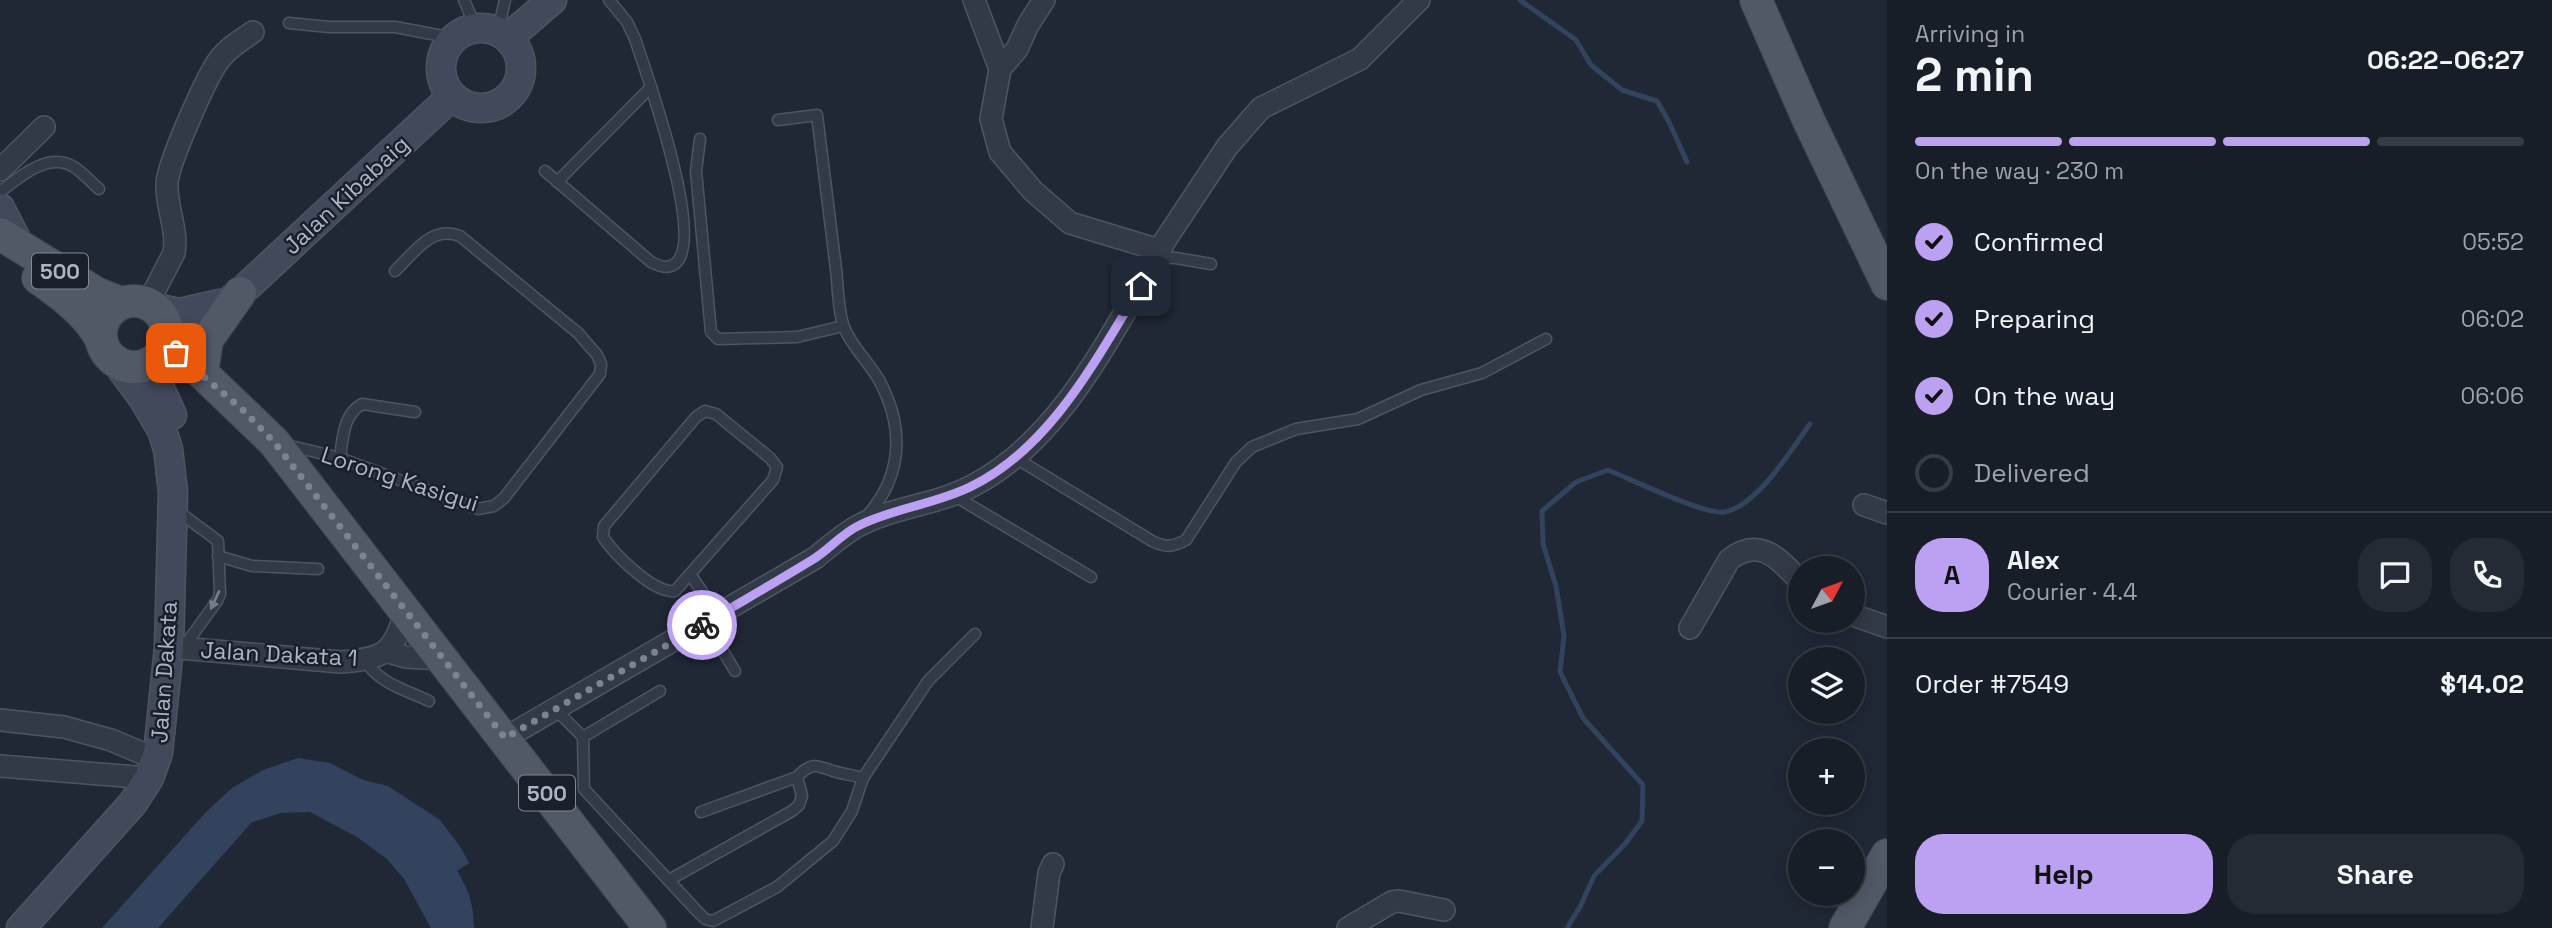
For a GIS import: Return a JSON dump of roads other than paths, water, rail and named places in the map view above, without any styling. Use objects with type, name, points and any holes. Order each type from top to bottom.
[{"type":"main road","points":[[1756,0],[1808,120],[1887,284]]},
{"type":"main road","name":"500","points":[[7,244],[96,293],[141,305]]},
{"type":"main road","name":"500","points":[[7,244],[93,324],[144,363],[167,369],[243,410]]},
{"type":"main road","points":[[202,373],[207,340],[240,293]]},
{"type":"main road","points":[[141,305],[165,322],[144,363]]},
{"type":"main road","name":"500","points":[[141,305],[112,309],[101,328],[144,363],[202,373],[274,442],[505,738],[571,799],[650,928]]},
{"type":"main road","points":[[1845,928],[1887,855]]},
{"type":"street","points":[[484,34],[516,48],[521,60],[521,73],[517,86],[500,104],[475,108],[462,104],[444,86],[441,61],[445,48],[484,34],[552,0]]},
{"type":"street","points":[[974,0],[1000,69]]},
{"type":"street","points":[[1044,0],[1017,49],[1000,69],[991,119],[1000,152],[1033,191],[1070,223],[1158,254]]},
{"type":"street","points":[[505,738],[816,558],[858,526],[906,507],[953,495],[996,472],[1040,433],[1081,382],[1158,254],[1227,148],[1261,108],[1360,59],[1419,0]]},
{"type":"street","points":[[141,305],[174,253],[176,244],[166,181],[173,159],[215,65],[229,50],[253,32]]},
{"type":"street","name":"Jalan Kibabaig","points":[[144,363],[211,317],[240,293],[452,96]]},
{"type":"street","points":[[0,170],[44,128]]},
{"type":"street","points":[[0,208],[7,244]]},
{"type":"street","name":"Jalan Kibabaig","points":[[141,305],[179,313],[220,304],[240,293]]},
{"type":"street","name":"Jalan Dakata","points":[[21,928],[133,803],[152,768],[176,648],[173,500],[181,463],[182,443],[172,413],[144,363]]},
{"type":"street","points":[[1864,505],[1887,513]]},
{"type":"street","points":[[1690,628],[1729,560],[1737,554],[1758,549],[1772,554],[1788,569]]},
{"type":"street","name":"Jalan Dakata 1","points":[[388,652],[400,634],[405,611]]},
{"type":"street","points":[[1866,620],[1887,627]]},
{"type":"street","name":"Jalan Dakata 1","points":[[176,648],[341,663],[365,660],[388,652],[406,657],[443,659]]},
{"type":"street","points":[[0,720],[64,727],[111,740],[152,768]]},
{"type":"street","points":[[0,766],[152,768]]},
{"type":"street","points":[[1042,928],[1049,873],[1053,863]]},
{"type":"street","points":[[1348,928],[1392,902],[1444,910]]},
{"type":"lane","points":[[464,0],[484,34]]},
{"type":"lane","points":[[484,34],[505,0]]},
{"type":"lane","points":[[545,171],[651,262],[664,267],[677,263],[685,245],[680,191],[673,160],[631,30],[609,0]]},
{"type":"lane","points":[[289,23],[484,34]]},
{"type":"lane","points":[[558,182],[651,88]]},
{"type":"lane","points":[[778,120],[817,115],[843,327],[879,380],[891,408],[897,433],[897,455],[891,480],[878,503],[858,526]]},
{"type":"lane","points":[[700,139],[696,170],[711,332],[718,339],[797,337],[843,327]]},
{"type":"lane","points":[[0,192],[28,171],[51,162],[72,166],[99,190]]},
{"type":"lane","name":"Lorong Kasigui","points":[[274,442],[340,458],[478,509],[485,509],[504,498],[600,374],[601,364],[597,355],[578,333],[460,236],[450,232],[432,235],[395,271]]},
{"type":"lane","points":[[1158,254],[1211,264]]},
{"type":"lane","points":[[1014,457],[1152,541],[1164,547],[1172,547],[1186,540],[1236,462],[1252,446],[1296,429],[1358,419],[1421,390],[1482,373],[1546,340]]},
{"type":"lane","points":[[340,458],[347,419],[356,407],[362,404],[415,412]]},
{"type":"lane","points":[[705,411],[716,414],[770,458],[777,467],[773,480],[690,574],[675,591],[666,592],[655,586],[611,549],[603,537],[604,526],[696,417],[705,411]]},
{"type":"lane","points":[[953,495],[1091,577]]},
{"type":"lane","points":[[173,500],[218,541],[220,594],[176,648]]},
{"type":"lane","points":[[218,556],[252,566],[318,569]]},
{"type":"lane","points":[[690,574],[735,671]]},
{"type":"lane","points":[[660,691],[583,737],[571,799],[670,880],[705,919],[713,921],[777,887],[833,841],[852,811],[863,778],[928,681],[975,635]]},
{"type":"lane","points":[[365,660],[381,679],[429,701]]},
{"type":"lane","points":[[555,709],[583,737]]},
{"type":"lane","points":[[701,812],[797,777],[805,768],[822,765],[832,771],[863,778]]},
{"type":"lane","points":[[670,880],[792,811],[799,805],[802,796],[797,777]]},
{"type":"water","points":[[298,758],[330,763],[363,780],[388,786],[440,820],[469,863],[457,871],[470,898],[474,928],[431,928],[404,879],[387,859],[357,837],[310,812],[281,813],[252,822],[158,928],[102,928],[206,812],[232,788],[263,770]]},
{"type":"waterway","points":[[1520,0],[1576,40],[1591,65],[1622,90],[1657,101],[1687,162]]},
{"type":"waterway","points":[[1567,928],[1594,876],[1625,844],[1642,821],[1643,785],[1583,718],[1560,672],[1564,636],[1556,586],[1543,544],[1542,511],[1576,482],[1608,470],[1686,503],[1715,512],[1725,512],[1750,499],[1761,488],[1810,424]]}]
